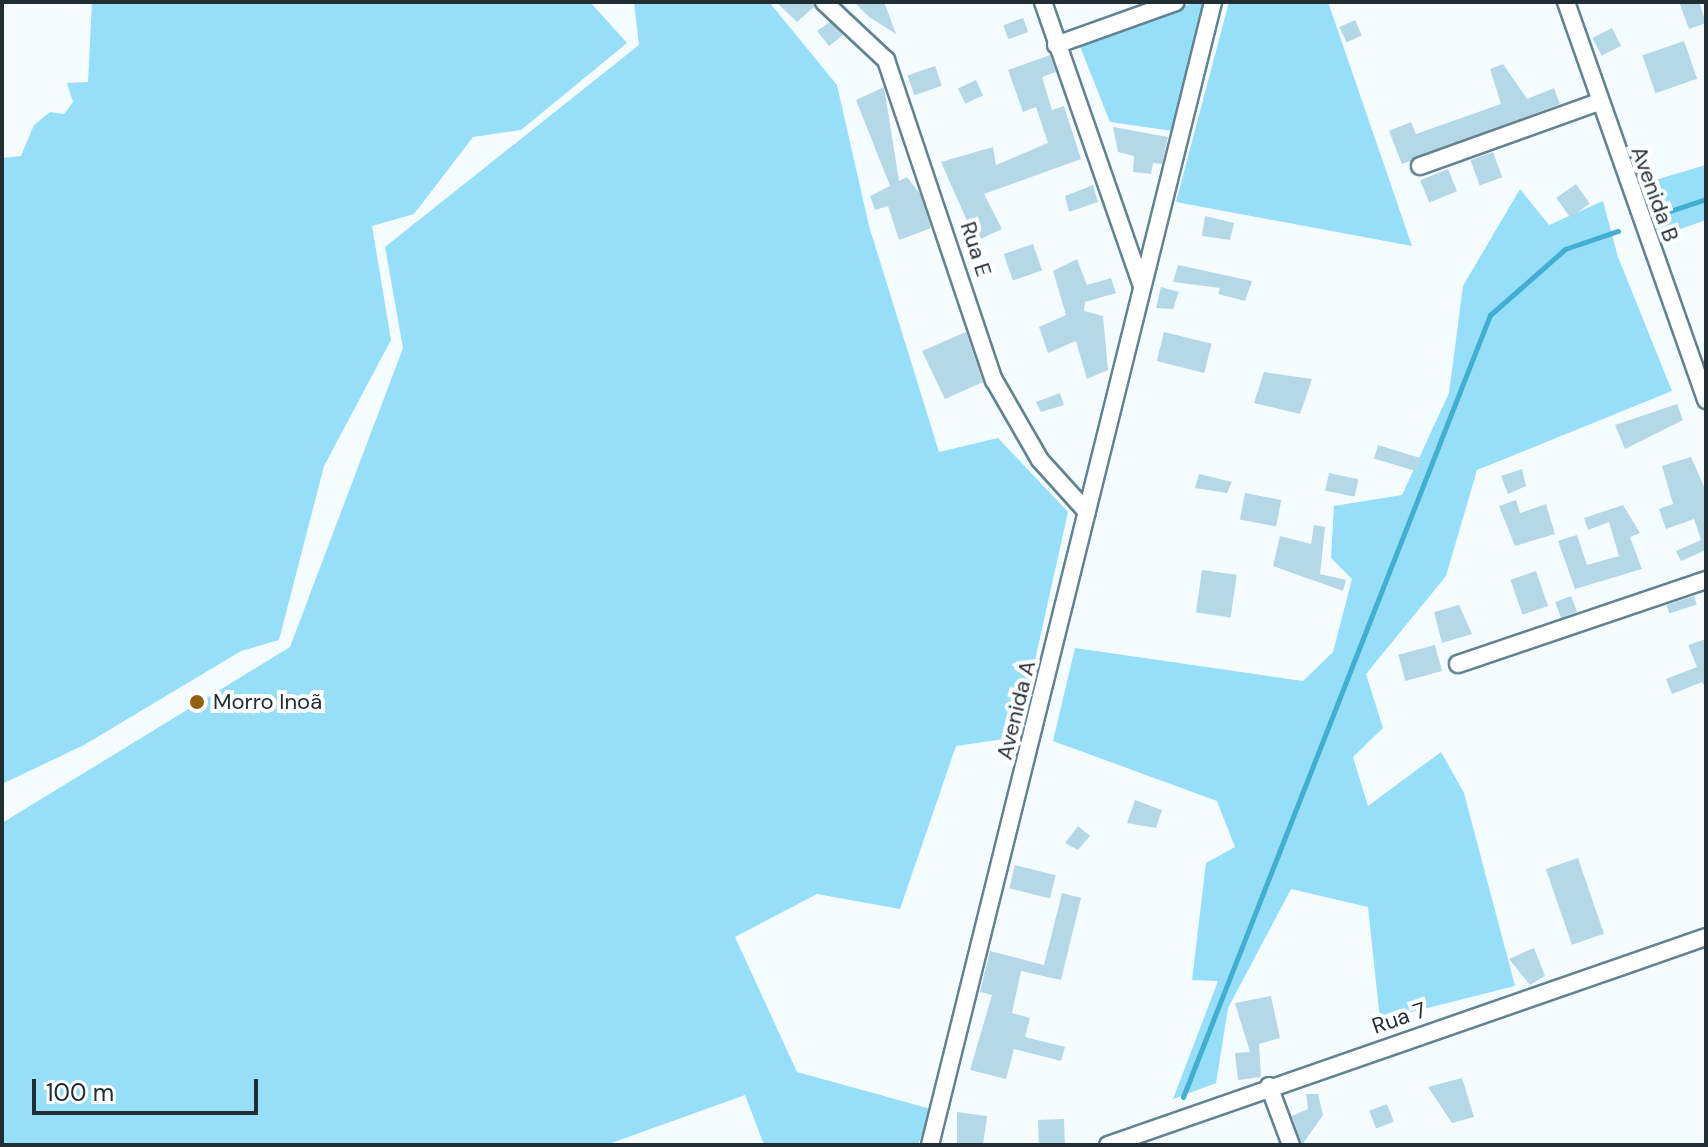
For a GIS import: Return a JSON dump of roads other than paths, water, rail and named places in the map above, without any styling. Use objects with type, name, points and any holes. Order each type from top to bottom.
[{"type":"street","name":"Rua E","points":[[824,2],[886,60],[994,380],[1040,460],[1087,512]]},
{"type":"street","points":[[1043,2],[1141,284]]},
{"type":"street","points":[[1056,45],[1176,2]]},
{"type":"street","name":"Avenida A","points":[[930,1145],[1213,2]]},
{"type":"street","name":"Avenida B","points":[[1566,2],[1706,400]]},
{"type":"street","points":[[1420,166],[1599,102]]},
{"type":"street","points":[[1458,664],[1706,580]]},
{"type":"street","name":"Rua 7","points":[[1108,1145],[1269,1086],[1706,937]]},
{"type":"street","points":[[1269,1086],[1291,1145]]},
{"type":"waterway","points":[[1655,216],[1706,199]]},
{"type":"waterway","points":[[1183,1097],[1490,315],[1565,249],[1618,231]]},
{"type":"place","name":"Morro Inoã","points":[[197,702]]}]
